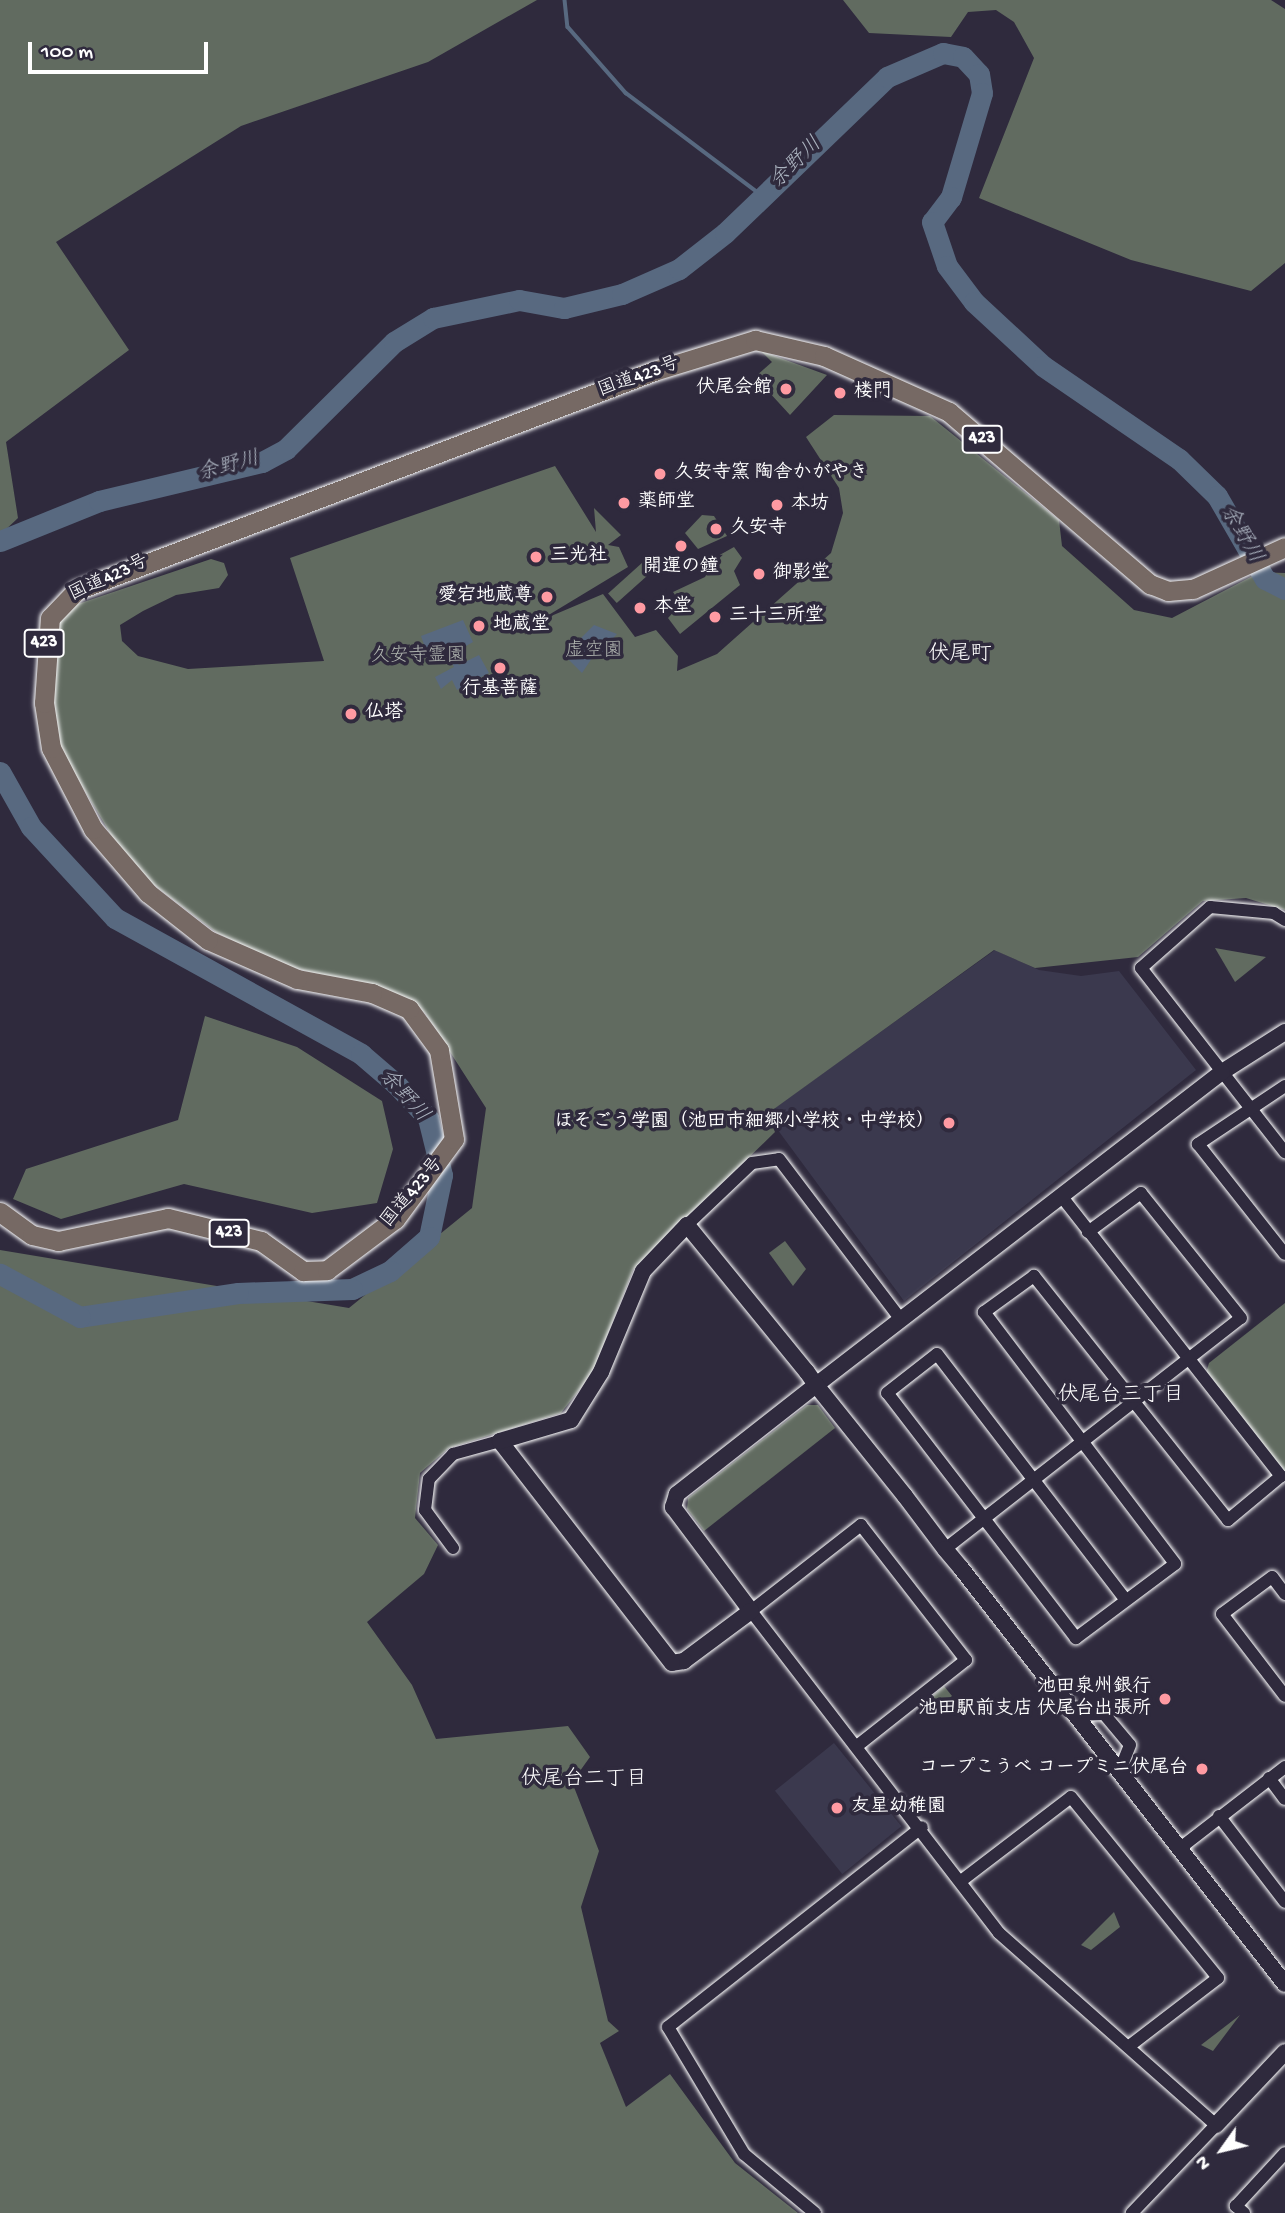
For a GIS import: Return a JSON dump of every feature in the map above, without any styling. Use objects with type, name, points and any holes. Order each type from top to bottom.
[{"type":"highway","name":"国道423号","points":[[0,1212],[32,1235],[58,1241],[156,1219],[183,1221],[261,1241],[314,1272],[354,1254],[424,1182],[449,1150],[454,1116],[439,1050],[409,1009],[372,993],[297,979],[208,940],[148,892],[93,829],[51,748],[44,703],[46,632],[66,597],[654,372],[755,340],[824,356],[949,412],[1150,584],[1168,592],[1193,589],[1277,551]]},
{"type":"street","points":[[1285,920],[1274,913],[1210,907],[1141,968],[1285,1152]]},
{"type":"street","points":[[1216,2125],[999,1933],[922,1827],[751,1611],[673,1507],[677,1494],[816,1385],[1222,1072],[1285,1032]]},
{"type":"street","points":[[1285,1086],[1198,1144],[1285,1254]]},
{"type":"street","points":[[453,1548],[425,1510],[429,1479],[453,1454],[571,1420],[601,1372],[643,1271],[752,1163],[779,1159],[901,1320]]},
{"type":"street","points":[[945,1549],[1241,1318],[1141,1193],[1088,1232]]},
{"type":"street","points":[[1062,1197],[1281,1476],[1228,1520],[1034,1276],[984,1312],[1085,1440],[1175,1564],[1076,1637],[887,1393],[937,1354],[1125,1599]]},
{"type":"street","points":[[687,1225],[816,1385],[1285,1984]]},
{"type":"street","points":[[500,1441],[672,1664],[684,1661],[861,1525],[966,1660],[857,1746]]},
{"type":"street","points":[[1285,1594],[1272,1577],[1222,1614],[1285,1696]]},
{"type":"street","points":[[1073,1715],[1104,1714],[1130,1745],[1119,1772]]},
{"type":"street","points":[[1179,1849],[1285,1767]]},
{"type":"street","points":[[1269,1778],[1285,1799]]},
{"type":"street","points":[[961,1881],[1071,1797],[1218,1978],[1128,2047]]},
{"type":"street","points":[[1219,1816],[1285,1902]]},
{"type":"street","points":[[815,2213],[744,2154],[668,2027],[922,1827]]},
{"type":"street","points":[[1132,2213],[1285,2052]]},
{"type":"street","points":[[1236,2211],[1285,2153]]},
{"type":"shaded area","name":"ほそごう学園（池田市細郷小学校・中学校）","points":[[995,950],[1039,970],[1081,976],[1119,971],[1196,1070],[904,1301],[766,1114]]},
{"type":"shaded area","name":"友星幼稚園","points":[[834,1743],[901,1826],[842,1874],[775,1791]]},
{"type":"green space","points":[[0,0],[537,0],[428,62],[241,126],[56,242],[129,350],[6,442],[18,518],[0,535]]},
{"type":"green space","points":[[843,0],[1271,0],[1285,9],[1285,263],[1251,291],[1131,260],[979,198],[1034,58],[1014,22],[996,10],[968,12],[951,37],[869,33]]},
{"type":"green space","points":[[761,351],[827,375],[790,415],[755,377],[772,362]]},
{"type":"green space","points":[[834,415],[930,416],[1059,520],[1062,546],[1134,610],[1172,618],[1260,572],[1285,573],[1285,910],[1246,898],[1203,901],[1138,957],[1035,968],[994,950],[767,1114],[775,1132],[633,1270],[592,1374],[561,1413],[449,1448],[420,1473],[415,1518],[438,1545],[424,1574],[367,1622],[412,1685],[436,1739],[568,1726],[590,1757],[572,1782],[599,1851],[581,1907],[608,2021],[619,2031],[600,2043],[626,2107],[670,2074],[735,2163],[798,2213],[0,2213],[0,1250],[349,1308],[472,1208],[486,1108],[425,1013],[408,999],[284,965],[217,933],[154,885],[117,845],[60,749],[51,677],[55,625],[66,608],[211,559],[224,563],[228,575],[219,588],[176,595],[143,611],[120,625],[122,641],[138,656],[188,669],[324,661],[290,558],[555,466],[596,532],[594,508],[621,535],[608,545],[619,547],[628,567],[537,622],[603,594],[635,637],[656,630],[678,656],[677,671],[717,654],[831,553],[843,513],[839,488],[806,437]]},
{"type":"green space","points":[[702,515],[714,516],[727,536],[698,549],[685,533]]},
{"type":"green space","points":[[734,547],[742,558],[734,571],[740,585],[680,634],[668,618],[681,604],[673,592],[705,577],[716,557]]},
{"type":"green space","points":[[643,562],[652,572],[617,603],[608,593]]},
{"type":"green space","points":[[1215,948],[1266,957],[1235,982]]},
{"type":"green space","points":[[205,1016],[297,1047],[382,1101],[393,1149],[377,1203],[312,1213],[184,1184],[61,1219],[13,1199],[26,1169],[178,1120]]},
{"type":"green space","points":[[785,1241],[806,1269],[793,1286],[769,1253]]},
{"type":"green space","points":[[1285,1303],[1285,1475],[1206,1373],[1209,1363]]},
{"type":"green space","points":[[807,1405],[818,1405],[835,1428],[704,1531],[687,1509],[688,1498]]},
{"type":"green space","points":[[944,1686],[952,1696],[928,1714],[921,1706]]},
{"type":"green space","points":[[1114,1912],[1120,1927],[1091,1950],[1081,1945]]},
{"type":"green space","points":[[1240,2015],[1213,2051],[1201,2045]]},
{"type":"water","points":[[463,620],[473,642],[452,654],[459,665],[479,655],[489,673],[457,690],[452,680],[441,689],[435,677],[454,667],[447,655],[431,664],[421,636]]},
{"type":"water","points":[[594,625],[617,634],[607,645],[614,655],[594,655],[582,673],[564,655]]},
{"type":"waterway","points":[[565,0],[568,27],[626,93],[764,197]]},
{"type":"waterway","name":"余野川","points":[[0,541],[99,501],[262,462],[286,449],[394,342],[433,318],[519,300],[564,308],[622,294],[679,269],[725,233],[887,77],[943,53],[963,57],[979,74],[982,93],[951,197],[932,222],[947,266],[974,302],[1043,366],[1179,459],[1217,496],[1265,579],[1285,589]]},
{"type":"waterway","name":"余野川","points":[[0,772],[31,827],[115,918],[361,1054],[396,1084],[428,1118],[442,1175],[429,1237],[390,1271],[352,1289],[238,1293],[80,1317],[0,1274]]},
{"type":"place","name":"伏尾会館","points":[[786,389]]},
{"type":"place","name":"楼門","points":[[840,393]]},
{"type":"place","name":"久安寺窯 陶舎かがやき","points":[[660,474]]},
{"type":"place","name":"薬師堂","points":[[624,503]]},
{"type":"place","name":"本坊","points":[[777,505]]},
{"type":"place","name":"久安寺","points":[[716,529]]},
{"type":"place","name":"開運の鐘","points":[[681,546]]},
{"type":"place","name":"三光社","points":[[536,557]]},
{"type":"place","name":"御影堂","points":[[759,574]]},
{"type":"place","name":"愛宕地蔵尊","points":[[547,597]]},
{"type":"place","name":"本堂","points":[[640,608]]},
{"type":"place","name":"三十三所堂","points":[[715,617]]},
{"type":"place","name":"地蔵堂","points":[[479,626]]},
{"type":"place","name":"行基菩薩","points":[[500,668]]},
{"type":"place","name":"仏塔","points":[[351,714]]},
{"type":"place","name":"ほそごう学園（池田市細郷小学校・中学校）","points":[[949,1123]]},
{"type":"place","name":"池田泉州銀行 池田駅前支店 伏尾台出張所","points":[[1165,1699]]},
{"type":"place","name":"コープこうべ コープミニ伏尾台","points":[[1202,1769]]},
{"type":"place","name":"友星幼稚園","points":[[837,1808]]},
{"type":"district","name":"伏尾町","points":[[960,656]]},
{"type":"district","name":"伏尾台三丁目","points":[[1121,1397]]},
{"type":"district","name":"伏尾台二丁目","points":[[584,1781]]},
{"type":"park label","name":"虚空園","points":[[594,652]]},
{"type":"park label","name":"久安寺霊園","points":[[418,657]]}]
